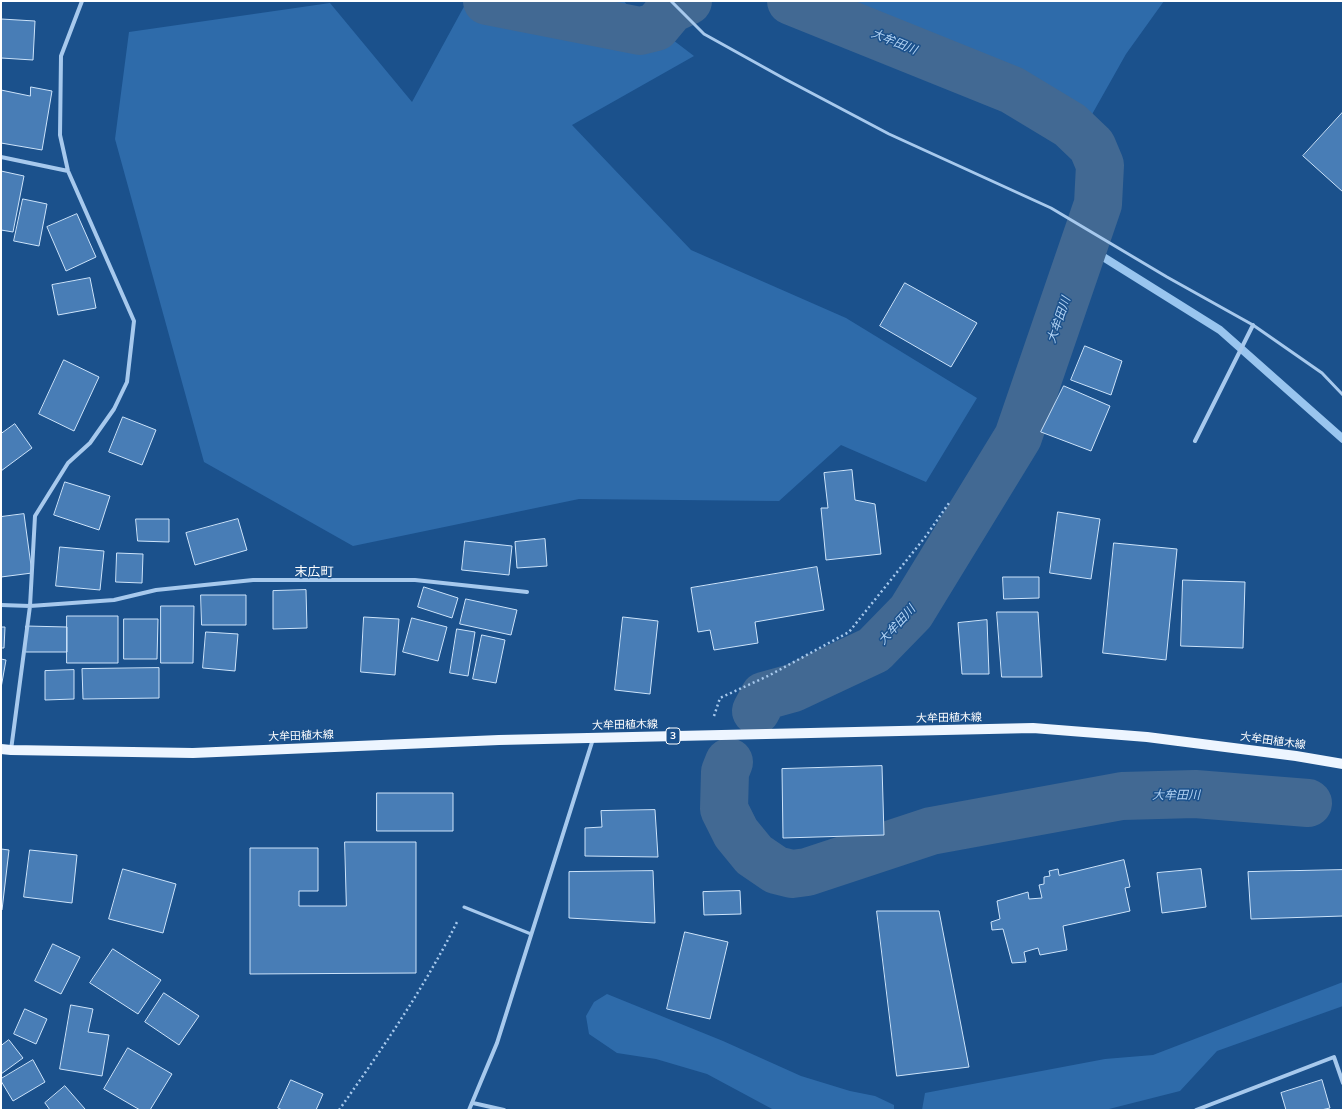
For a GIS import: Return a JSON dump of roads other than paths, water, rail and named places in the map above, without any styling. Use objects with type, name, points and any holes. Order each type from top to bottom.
[{"type":"main road","name":"大牟田植木線","points":[[6,749],[193,753],[499,740],[1033,728],[1147,737],[1296,756],[1343,764]]},
{"type":"street","points":[[6,749],[30,606],[35,516],[68,463],[90,444],[114,409],[127,382],[134,321],[68,171],[60,135],[61,56],[82,1]]},
{"type":"street","points":[[1,157],[68,171]]},
{"type":"street","points":[[1195,441],[1253,325]]},
{"type":"street","points":[[1,605],[30,606],[114,600],[156,590],[253,580],[415,580],[527,592]]},
{"type":"street","points":[[469,1110],[497,1043],[593,738]]},
{"type":"street","points":[[1196,1110],[1334,1057],[1343,1083]]},
{"type":"street","points":[[473,1103],[504,1110]]},
{"type":"lane","points":[[671,1],[704,34],[784,79],[889,134],[1051,208],[1167,277],[1253,325],[1322,373],[1343,395]]},
{"type":"lane","points":[[464,907],[531,934]]},
{"type":"waterway","name":"大牟田川","points":[[487,1],[640,31],[656,27],[671,9],[688,1]]},
{"type":"waterway","name":"大牟田川","points":[[756,711],[764,696],[793,688],[874,650],[911,612],[1018,437],[1098,204],[1100,165],[1092,146],[1070,125],[1012,90],[791,1]]},
{"type":"waterway","points":[[1084,245],[1220,330],[1343,439]]},
{"type":"waterway","name":"大牟田川","points":[[729,762],[725,772],[724,809],[736,833],[754,855],[776,870],[792,874],[807,872],[931,831],[1122,796],[1195,794],[1308,803]]},
{"type":"district","name":"末広町","points":[[314,572]]}]
